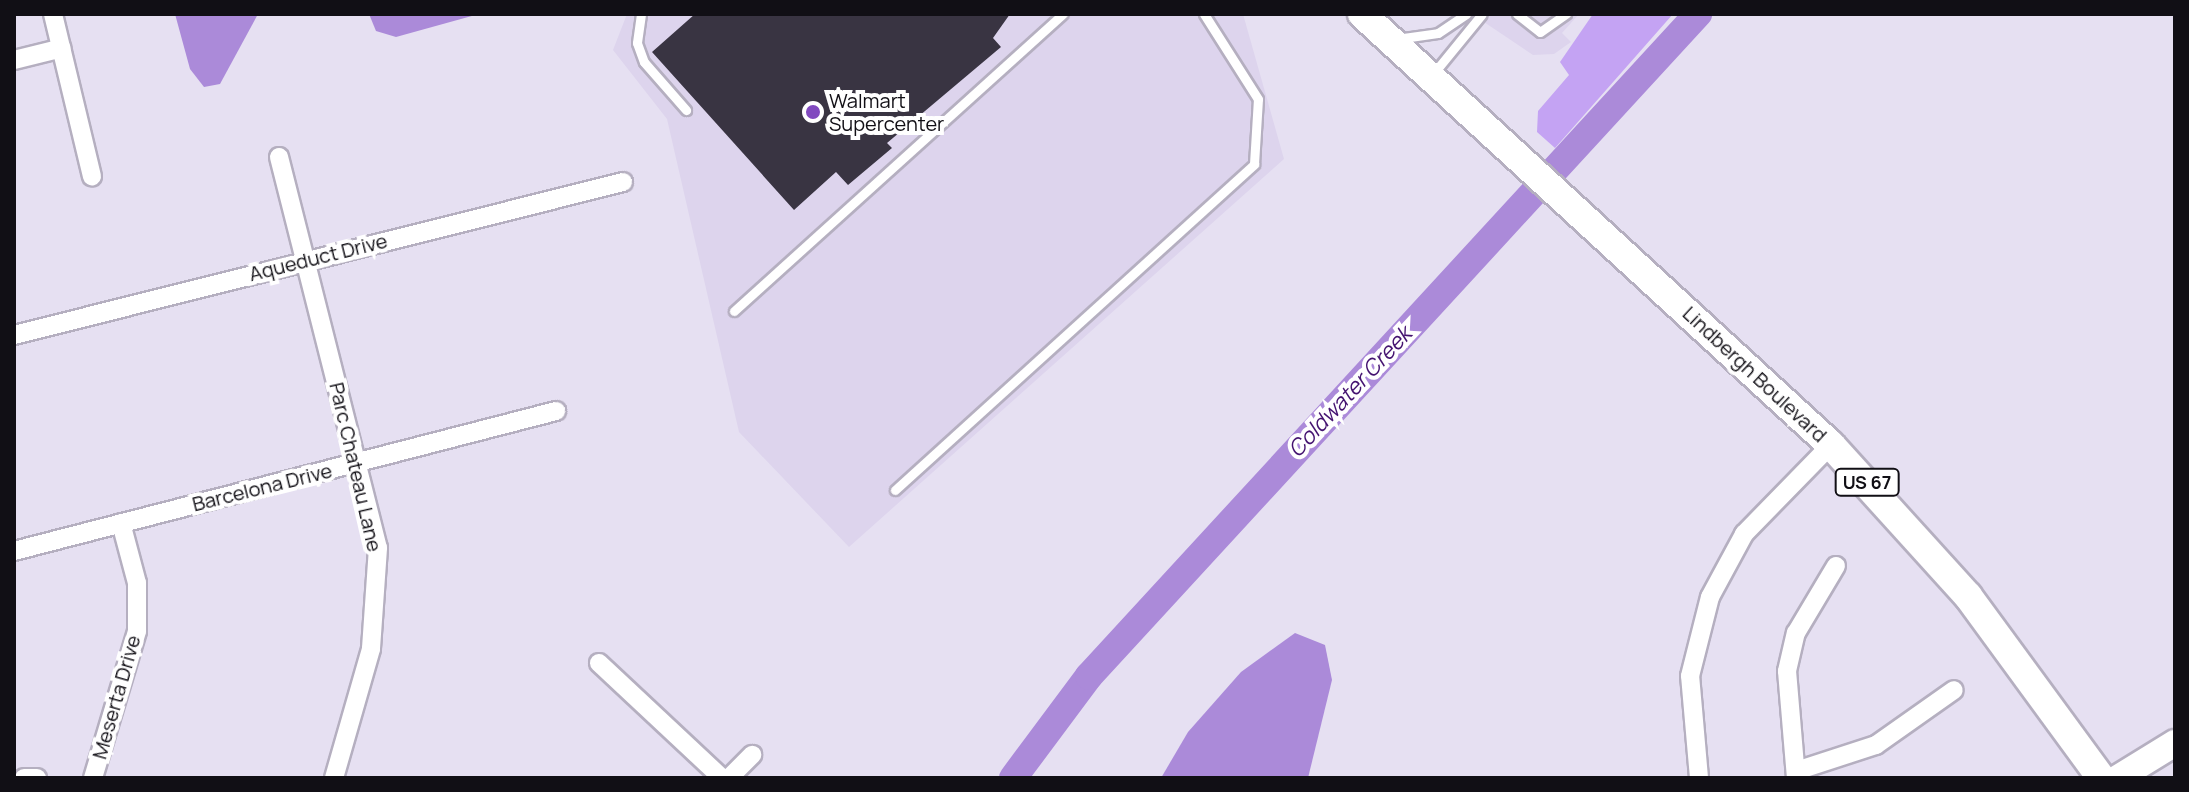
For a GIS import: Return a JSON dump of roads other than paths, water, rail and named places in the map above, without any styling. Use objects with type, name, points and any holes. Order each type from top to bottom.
[{"type":"main road","name":"Lindbergh Boulevard","points":[[1362,14],[1831,445],[1968,596],[2101,778]]},
{"type":"street","points":[[53,14],[92,176]]},
{"type":"street","points":[[14,60],[62,48]]},
{"type":"street","name":"Parc Chateau Lane","points":[[279,157],[378,548],[380,598],[334,778]]},
{"type":"street","name":"Aqueduct Drive","points":[[14,335],[623,182]]},
{"type":"street","name":"Barcelona Drive","points":[[14,551],[556,411]]},
{"type":"street","points":[[1699,778],[1690,676],[1710,597],[1744,534],[1831,445]]},
{"type":"street","name":"Meserta Drive","points":[[93,778],[137,631],[137,583],[121,523]]},
{"type":"street","points":[[1836,566],[1796,633],[1787,671],[1796,774],[1876,745],[1954,690]]},
{"type":"street","points":[[599,663],[722,778]]},
{"type":"street","points":[[2118,778],[2175,743]]},
{"type":"street","points":[[729,778],[752,755]]},
{"type":"street","points":[[24,778],[37,778]]},
{"type":"lane","points":[[641,14],[637,43],[644,62],[686,110]]},
{"type":"lane","points":[[734,311],[1063,14]]},
{"type":"lane","points":[[895,490],[1254,164],[1258,99],[1204,14]]},
{"type":"lane","points":[[1391,40],[1438,33],[1466,14]]},
{"type":"lane","points":[[1431,77],[1482,14]]},
{"type":"lane","points":[[1517,14],[1540,32],[1566,14]]},
{"type":"waterway","name":"Coldwater Creek","points":[[1013,778],[1089,676],[1698,14]]},
{"type":"place","name":"Walmart Supercenter","points":[[813,112]]}]
